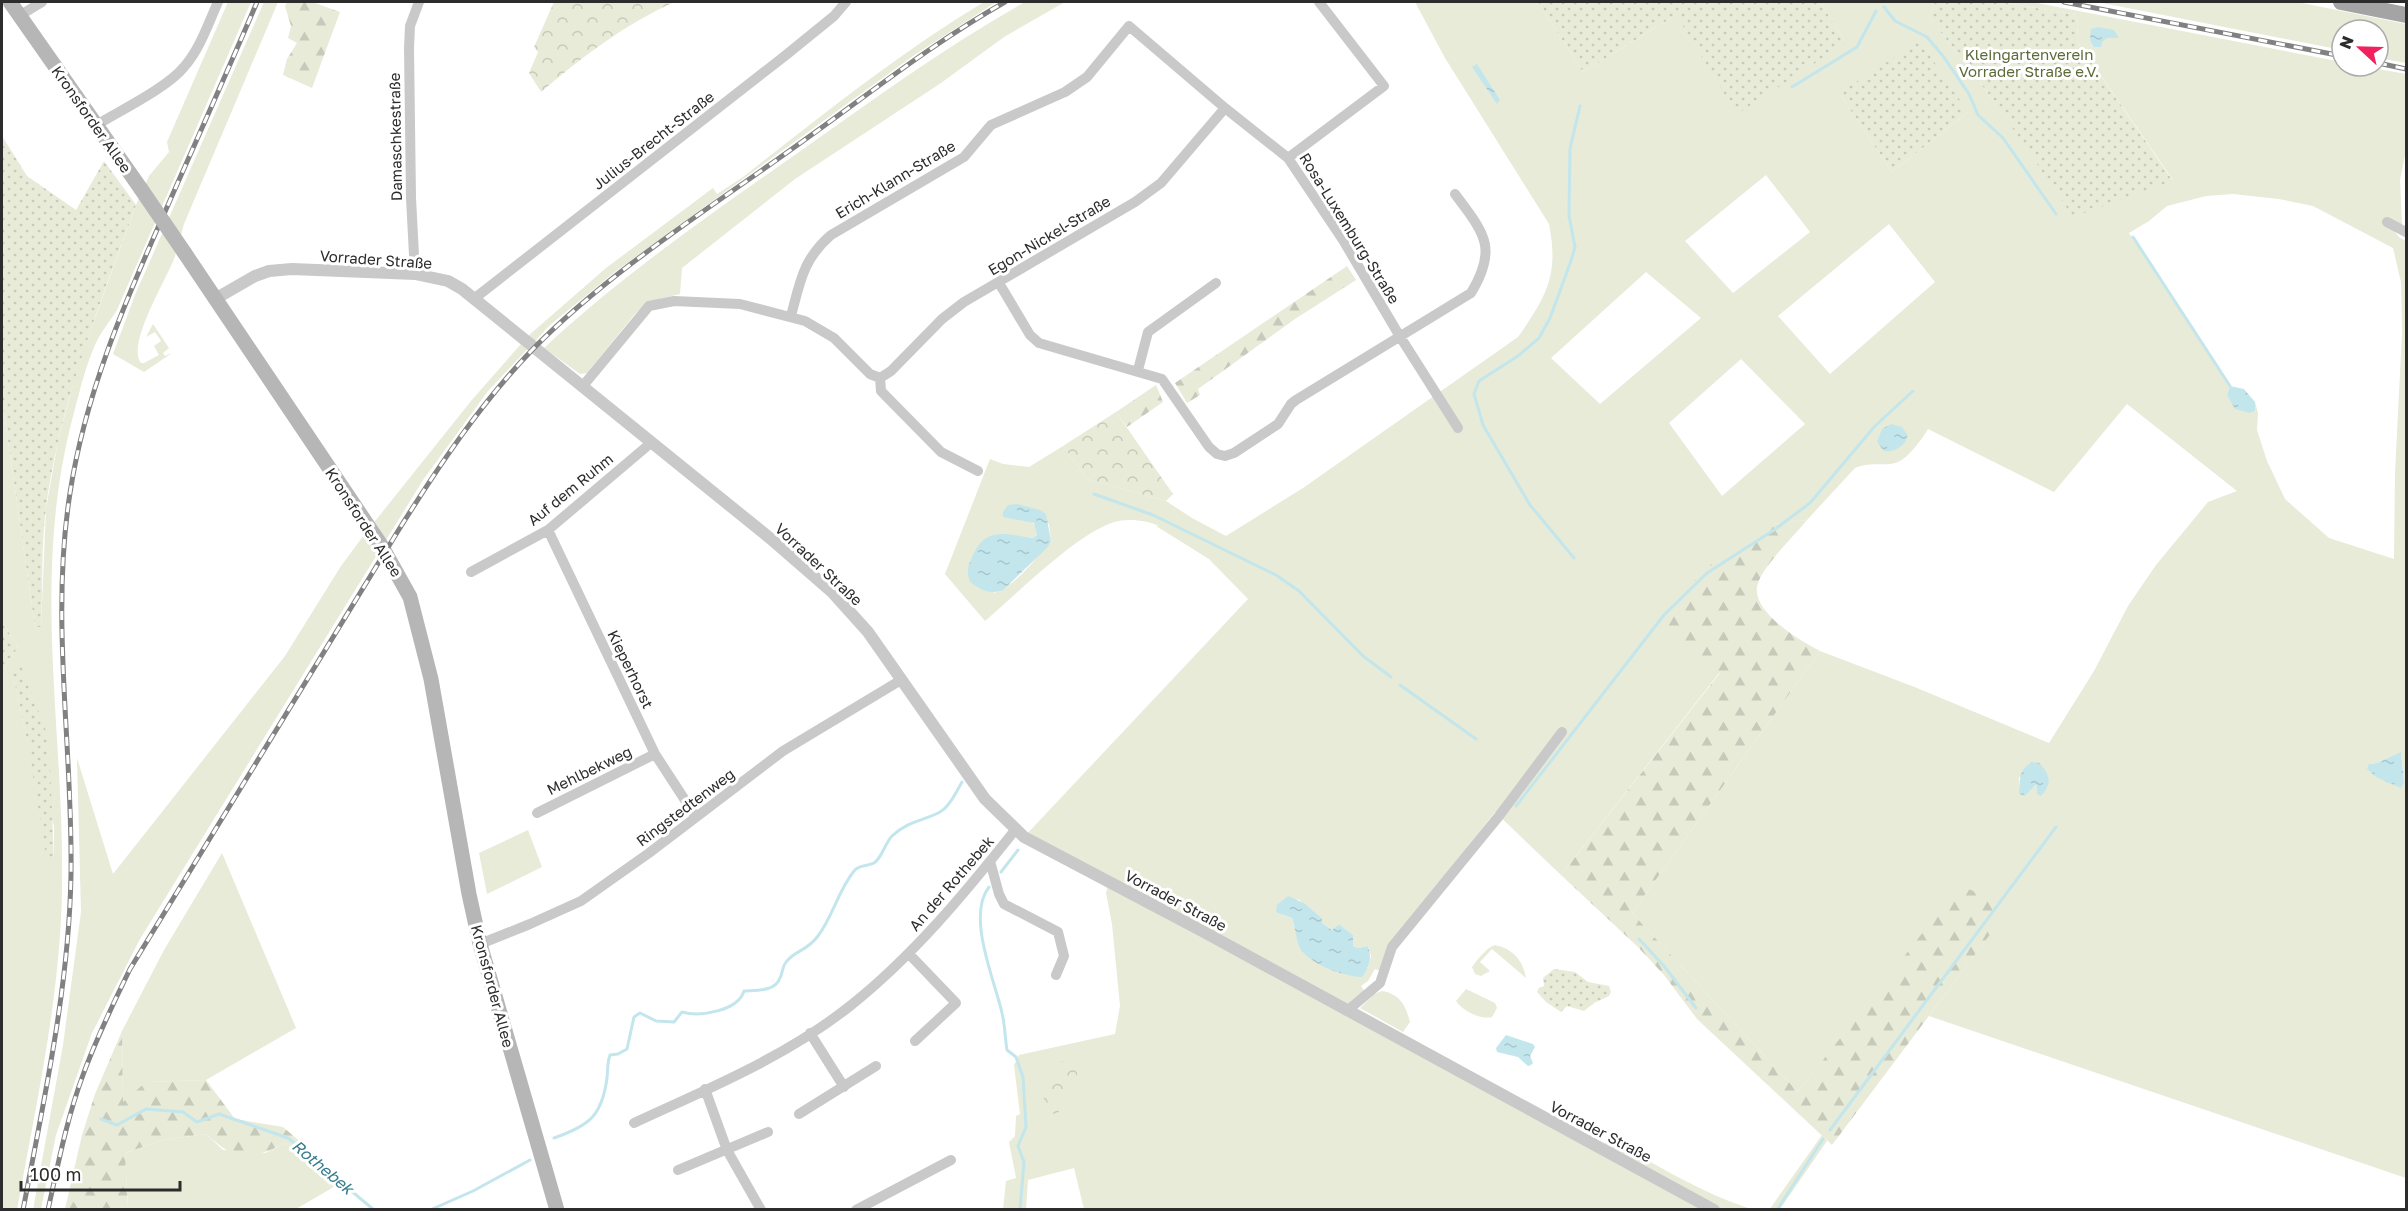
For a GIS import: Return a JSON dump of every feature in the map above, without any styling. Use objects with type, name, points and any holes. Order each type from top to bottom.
[{"type":"main road","name":"Kronsforder Allee","points":[[10,2],[141,189],[381,545],[410,597],[431,679],[480,944],[557,1209]]},
{"type":"main road","points":[[2341,2],[2406,15]]},
{"type":"street","points":[[19,16],[42,2]]},
{"type":"street","points":[[95,126],[183,70],[195,53],[218,2]]},
{"type":"street","name":"Damaschkestraße","points":[[415,274],[411,198],[409,48],[410,27],[419,2]]},
{"type":"street","name":"Julius-Brecht-Straße","points":[[475,298],[795,48],[834,16],[846,2]]},
{"type":"street","points":[[1288,158],[1384,86],[1319,2]]},
{"type":"street","name":"Rosa-Luxemburg-Straße","points":[[1129,26],[1224,108],[1288,158],[1343,240],[1399,335],[1458,428]]},
{"type":"street","name":"Erich-Klann-Straße","points":[[791,316],[806,266],[816,248],[831,235],[964,157],[991,125],[1065,92],[1087,76],[1129,26]]},
{"type":"street","name":"Egon-Nickel-Straße","points":[[880,378],[891,371],[953,310],[1136,201],[1161,183],[1224,108]]},
{"type":"street","points":[[999,283],[1030,335],[1039,343],[1138,370],[1162,379],[1209,447],[1217,454],[1225,456],[1234,453],[1272,428],[1296,400],[1399,335],[1472,293],[1479,280],[1487,248],[1483,233],[1455,194]]},
{"type":"street","points":[[2387,222],[2406,232]]},
{"type":"street","name":"Vorrader Straße","points":[[215,299],[233,287],[269,271],[292,269],[415,274],[447,281],[475,298],[771,539],[832,592],[868,632],[985,799],[1024,837],[1193,926],[1714,1209]]},
{"type":"street","points":[[1138,370],[1148,332],[1196,299],[1216,282]]},
{"type":"street","points":[[582,387],[649,306],[674,301],[740,304],[791,316],[820,328],[834,338],[870,374],[880,378],[881,391],[941,452],[978,471]]},
{"type":"street","name":"Auf dem Ruhm","points":[[471,572],[548,530],[652,442]]},
{"type":"street","name":"Kieperhorst","points":[[548,530],[655,754],[696,817]]},
{"type":"street","name":"Ringstedtenweg","points":[[480,944],[581,901],[616,878],[783,751],[901,680]]},
{"type":"street","points":[[1347,1011],[1380,983],[1392,947],[1499,816],[1562,732]]},
{"type":"street","name":"Mehlbekweg","points":[[537,813],[655,754]]},
{"type":"street","name":"An der Rothebek","points":[[634,1123],[756,1065],[810,1033],[849,1006],[909,954],[1015,830]]},
{"type":"street","points":[[990,861],[1004,904],[1058,932],[1064,957],[1056,975]]},
{"type":"street","name":"An der Rothebek","points":[[909,954],[956,1003],[915,1041]]},
{"type":"street","points":[[810,1033],[844,1087]]},
{"type":"street","points":[[799,1114],[876,1066]]},
{"type":"street","points":[[705,1089],[728,1150],[761,1209]]},
{"type":"street","points":[[678,1170],[768,1132]]},
{"type":"street","points":[[856,1209],[951,1160]]},
{"type":"green space","points":[[228,2],[251,2],[117,310],[95,345],[84,374],[71,424],[59,483],[53,542],[51,600],[62,832],[62,891],[57,972],[46,1051],[17,1210],[2,1209],[2,671],[18,647],[2,622],[2,399],[35,627],[41,627],[46,509],[58,441],[79,362],[136,205],[149,176],[169,152],[167,142]],"holes":[[[13,675],[54,826],[54,861]]]},
{"type":"green space","points":[[264,2],[278,2],[184,224],[174,259],[149,312],[139,342],[138,354],[141,363],[159,355],[154,346],[161,341],[155,332],[146,337],[153,324],[169,348],[163,353],[165,356],[172,353],[144,372],[113,354],[135,295]]},
{"type":"green space","points":[[287,2],[312,2],[340,12],[312,88],[283,75],[287,59],[297,43],[288,38],[291,26],[285,6]]},
{"type":"green space","points":[[554,2],[674,2],[604,42],[541,92],[529,73],[538,52],[534,47]]},
{"type":"green space","points":[[984,2],[996,2],[913,56],[616,271],[550,325],[488,391],[423,480],[140,939],[92,1033],[56,1135],[41,1209],[33,1210],[63,1045],[81,912],[77,758],[113,874],[285,656],[341,566],[364,535],[471,401],[528,336],[606,268],[713,188],[717,194],[743,177],[921,42]]},
{"type":"green space","points":[[1025,2],[1065,2],[1004,37],[941,83],[795,179],[682,268],[680,294],[647,302],[587,373],[580,374],[544,348],[604,295],[700,222],[910,74]]},
{"type":"green space","points":[[1415,2],[1538,2],[1583,72],[1676,15],[1846,43],[1820,2],[1935,2],[1929,17],[1994,101],[2173,180],[2077,41],[2078,15],[2001,2],[2032,2],[2330,60],[2330,78],[2390,78],[2390,71],[2406,74],[2406,150],[2400,180],[2402,224],[2390,226],[2400,238],[2406,241],[2406,1178],[1929,1016],[2009,909],[1960,886],[1798,1092],[1632,913],[1820,651],[1917,688],[2049,743],[2094,671],[2128,606],[2156,565],[2208,502],[2237,491],[2127,404],[2054,492],[1928,429],[1902,460],[1855,468],[1807,520],[1772,524],[1720,672],[1561,875],[1495,812],[1390,945],[1381,971],[1375,969],[1368,981],[1361,986],[1365,992],[1350,1005],[1604,1145],[1610,1137],[1679,1178],[1751,1209],[1084,1209],[1074,1168],[1028,1180],[1026,1209],[1003,1209],[1006,1181],[1016,1178],[1009,1142],[1015,1136],[1016,1116],[1020,1114],[1014,1065],[1019,1055],[1115,1034],[1120,1006],[1112,924],[1106,893],[1108,886],[1024,837],[1248,599],[1209,559],[1156,526],[1159,526],[1149,522],[1125,520],[1099,529],[1065,551],[985,621],[945,574],[990,459],[1003,464],[1029,467],[1063,446],[1087,479],[1166,501],[1226,536],[1303,488],[1518,337],[1536,309],[1548,284],[1552,257],[1549,224],[1445,58]],"holes":[[[1839,93],[1968,112],[1892,172]],[[1766,175],[1810,232],[1733,293],[1685,241]],[[2233,194],[2279,199],[2313,206],[2393,248],[2401,282],[2402,333],[2395,473],[2394,559],[2329,538],[2285,499],[2267,461],[2257,430],[2258,413],[2255,402],[2255,411],[2250,413],[2227,395],[2230,386],[2129,233],[2149,221],[2167,206],[2206,196]],[[1889,224],[1935,282],[1830,374],[1778,316]],[[1646,272],[1701,318],[1600,404],[1551,358]],[[1741,359],[1805,424],[1722,496],[1669,423]],[[1031,522],[1049,524],[1051,541],[1018,578],[994,593],[998,534],[1033,538],[1037,535],[1035,525]],[[2401,753],[2404,781],[2369,764]],[[2019,777],[2048,787],[2037,794],[2036,783],[2025,795],[2019,794]],[[1298,899],[1322,918],[1322,923],[1332,930],[1339,924],[1353,935],[1353,946],[1358,948],[1368,946],[1371,956],[1368,968],[1300,949],[1292,918],[1284,915]]]},
{"type":"green space","points":[[1538,2],[1820,2],[1846,43],[1737,114],[1676,15],[1583,72]]},
{"type":"green space","name":"Kleingartenverein Vorrader Straße e.V.","points":[[1935,2],[2001,2],[2078,15],[2077,41],[2173,181],[2073,217],[1994,101],[1929,17]]},
{"type":"green space","points":[[2097,2],[2297,2],[2376,18],[2330,18],[2330,48]]},
{"type":"green space","points":[[2390,21],[2406,24],[2406,63],[2390,60]]},
{"type":"green space","name":"Kleingartenverein Vorrader Straße e.V.","points":[[1920,41],[1968,112],[1892,172],[1839,93]]},
{"type":"green space","points":[[2,136],[27,176],[76,210],[104,161],[136,205],[95,316],[71,392],[52,469],[44,522],[41,627],[35,627],[2,399]]},
{"type":"green space","points":[[1347,266],[1356,280],[1295,319],[1198,389],[1200,395],[1187,403],[1175,383]]},
{"type":"green space","points":[[1156,385],[1163,402],[1127,427],[1116,412]]},
{"type":"green space","points":[[1116,412],[1173,494],[1166,501],[1087,479],[1063,446]]},
{"type":"green space","points":[[1807,520],[1766,568],[1758,583],[1757,593],[1768,614],[1800,640],[1820,651],[1632,913],[1798,1092],[1960,885],[2010,908],[1832,1145],[1697,1019],[1664,975],[1638,947],[1561,875],[1720,673],[1666,630],[1670,611],[1703,570],[1772,524]]},
{"type":"green space","points":[[2,622],[18,647],[2,671]]},
{"type":"green space","points":[[20,662],[49,739],[54,861],[47,862],[28,744],[13,675],[14,666]]},
{"type":"green space","points":[[528,830],[542,867],[487,894],[479,853]]},
{"type":"green space","points":[[222,853],[296,1028],[206,1080],[146,1082],[123,1103],[122,1031],[164,950]]},
{"type":"green space","points":[[1495,945],[1507,949],[1516,956],[1526,978],[1492,949],[1480,962],[1490,971],[1481,976],[1475,974],[1472,967],[1485,951]]},
{"type":"green space","points":[[1554,969],[1575,972],[1588,982],[1609,986],[1611,992],[1609,996],[1584,1011],[1567,1006],[1561,1012],[1546,1002],[1537,992],[1544,986],[1543,978]]},
{"type":"green space","points":[[1466,989],[1495,1003],[1497,1008],[1492,1017],[1477,1016],[1459,1005],[1456,1001]]},
{"type":"green space","points":[[1382,991],[1398,998],[1404,1006],[1410,1022],[1403,1032],[1360,1008],[1374,994]]},
{"type":"green space","points":[[122,1031],[123,1102],[146,1082],[206,1080],[235,1119],[283,1127],[345,1180],[332,1188],[286,1143],[252,1156],[243,1156],[227,1150],[206,1134],[163,1140],[125,1153],[128,1209],[65,1209],[82,1135],[95,1094]]},
{"type":"green space","points":[[1066,1060],[1081,1065],[1064,1105],[1056,1115],[1045,1103],[1044,1086],[1052,1069]]},
{"type":"green space","points":[[206,1134],[223,1150],[265,1153],[286,1143],[332,1188],[296,1209],[128,1209],[125,1153],[163,1140]]},
{"type":"green space","points":[[1822,1135],[1827,1141],[1780,1209],[1769,1210]]},
{"type":"water","points":[[2098,27],[2114,30],[2119,38],[2107,38],[2102,42],[2101,47],[2094,47],[2090,36],[2091,29]]},
{"type":"water","points":[[1477,64],[1500,100],[1497,104],[1472,67]]},
{"type":"water","points":[[2230,386],[2244,389],[2255,402],[2255,411],[2250,413],[2235,409],[2227,395]]},
{"type":"water","points":[[1891,424],[1902,427],[1908,436],[1899,448],[1884,451],[1877,442],[1882,429]]},
{"type":"water","points":[[1017,504],[1040,510],[1046,514],[1051,541],[1047,548],[1003,590],[985,591],[970,582],[968,575],[970,562],[978,546],[984,540],[998,534],[1033,538],[1037,535],[1034,523],[1003,517],[1003,512],[1008,505]]},
{"type":"water","points":[[2401,752],[2404,782],[2401,788],[2376,777],[2367,769],[2369,764],[2377,763]]},
{"type":"water","points":[[2032,762],[2039,763],[2048,775],[2049,783],[2041,796],[2037,794],[2036,784],[2025,796],[2019,794],[2022,772]]},
{"type":"water","points":[[1288,896],[1304,903],[1322,918],[1322,923],[1332,930],[1339,924],[1353,935],[1353,946],[1358,948],[1368,946],[1370,962],[1362,977],[1346,975],[1329,969],[1313,961],[1301,950],[1292,918],[1276,912],[1277,905]]},
{"type":"water","points":[[1506,1035],[1533,1044],[1535,1047],[1530,1056],[1533,1063],[1531,1065],[1528,1066],[1518,1057],[1497,1052],[1496,1048]]},
{"type":"waterway","points":[[1884,7],[1895,21],[1927,37],[1943,56],[1969,94],[1978,115],[2003,138],[2056,214]]},
{"type":"waterway","points":[[1792,87],[1857,47],[1876,11]]},
{"type":"waterway","points":[[1574,558],[1530,505],[1483,425],[1474,394],[1479,381],[1518,356],[1539,338],[1550,318],[1571,261],[1575,247],[1569,216],[1570,149],[1580,106]]},
{"type":"waterway","points":[[2133,237],[2230,386]]},
{"type":"waterway","points":[[1516,806],[1664,615],[1707,573],[1774,530],[1810,503],[1875,426],[1913,391]]},
{"type":"waterway","points":[[1094,494],[1153,515],[1276,575],[1299,591],[1363,656],[1391,677]]},
{"type":"waterway","points":[[1400,685],[1476,739]]},
{"type":"waterway","name":"Rothebek","points":[[554,1138],[584,1124],[597,1111],[605,1091],[610,1055],[627,1049],[634,1017],[640,1013],[656,1021],[674,1022],[682,1012],[698,1014],[718,1011],[734,1003],[744,991],[774,986],[778,983],[787,961],[810,945],[818,936],[854,871],[877,861],[892,836],[898,831],[944,809],[962,782]]},
{"type":"waterway","points":[[1830,1130],[2056,827]]},
{"type":"waterway","points":[[1001,872],[1018,850]]},
{"type":"waterway","points":[[989,887],[983,899],[980,914],[984,949],[1002,1013],[1007,1050],[1016,1057],[1023,1077],[1026,1127],[1018,1146],[1024,1162],[1020,1210]]},
{"type":"waterway","points":[[1639,939],[1664,966],[1696,1008]]},
{"type":"waterway","name":"Rothebek","points":[[101,1119],[117,1125],[146,1109],[183,1112],[197,1122],[219,1114],[288,1138],[374,1210]]},
{"type":"waterway","points":[[1777,1210],[1823,1139]]},
{"type":"waterway","name":"Rothebek","points":[[430,1210],[473,1191],[530,1160]]},
{"type":"railway","points":[[23,1210],[54,1043],[66,959],[69,917],[71,827],[62,636],[62,588],[64,541],[70,493],[85,421],[108,350],[149,248],[257,2]]},
{"type":"railway","points":[[48,1210],[77,1091],[99,1035],[130,969],[398,531],[444,460],[495,392],[533,349],[596,292],[630,265],[927,51],[1005,2]]},
{"type":"railway","points":[[2064,2],[2330,54]]},
{"type":"railway","points":[[2390,66],[2406,69]]}]
